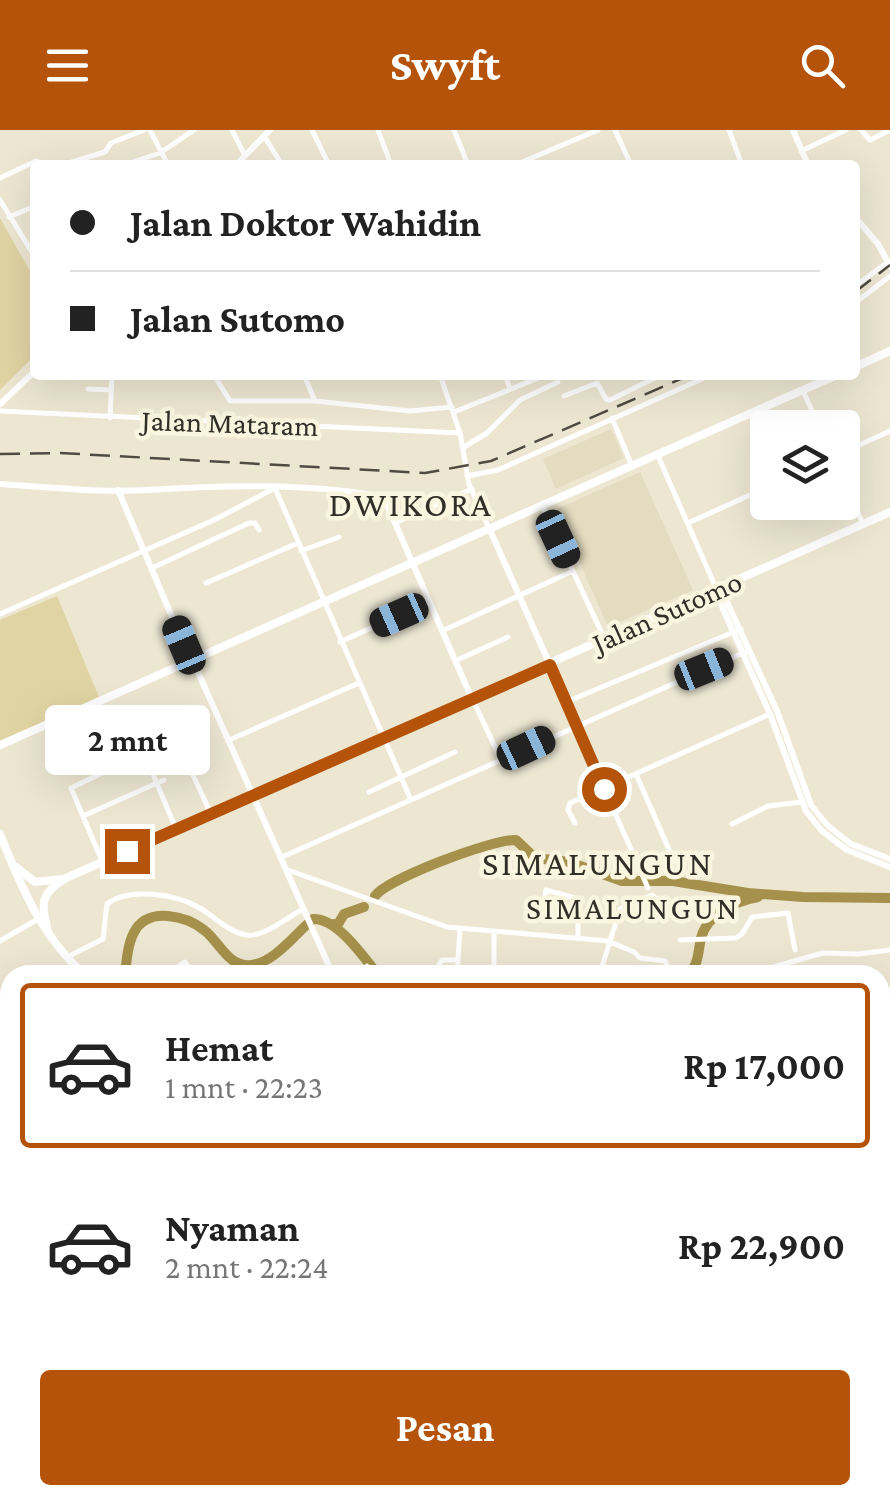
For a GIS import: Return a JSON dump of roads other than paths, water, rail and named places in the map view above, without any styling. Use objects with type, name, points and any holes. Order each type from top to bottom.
[{"type":"main road","points":[[860,365],[890,352]]},
{"type":"main road","points":[[0,745],[826,380]]},
{"type":"main road","name":"Jalan Sutomo","points":[[66,878],[890,512]]},
{"type":"main road","points":[[0,834],[38,920],[73,965]]},
{"type":"main road","points":[[11,861],[35,882],[66,878]]},
{"type":"main road","points":[[48,933],[43,901],[50,888],[66,878]]},
{"type":"street","points":[[82,160],[109,153],[111,143],[147,130],[165,160]]},
{"type":"street","points":[[139,160],[160,153],[194,130]]},
{"type":"street","points":[[232,130],[245,156]]},
{"type":"street","points":[[312,130],[327,160]]},
{"type":"street","points":[[378,130],[389,160]]},
{"type":"street","points":[[454,130],[466,160]]},
{"type":"street","points":[[527,160],[598,130]]},
{"type":"street","points":[[615,130],[629,160]]},
{"type":"street","points":[[729,130],[740,160]]},
{"type":"street","points":[[792,130],[806,160]]},
{"type":"street","points":[[802,151],[846,130]]},
{"type":"street","points":[[861,130],[870,140],[890,130]]},
{"type":"street","points":[[241,160],[267,133],[280,160]]},
{"type":"street","points":[[0,178],[30,164]]},
{"type":"street","points":[[0,200],[30,250]]},
{"type":"street","points":[[9,216],[30,208]]},
{"type":"street","points":[[860,223],[888,259],[860,282]]},
{"type":"street","points":[[860,300],[890,276]]},
{"type":"street","points":[[0,407],[30,376]]},
{"type":"street","points":[[110,418],[112,380]]},
{"type":"street","points":[[217,380],[230,401],[315,401],[390,410],[453,410],[532,380]]},
{"type":"street","points":[[306,380],[315,401]]},
{"type":"street","points":[[442,380],[460,433],[472,489],[648,888]]},
{"type":"street","points":[[508,380],[510,388]]},
{"type":"street","points":[[564,396],[598,383],[610,400],[651,380]]},
{"type":"street","points":[[467,476],[498,470],[699,380]]},
{"type":"street","points":[[464,448],[487,433],[520,400],[558,382]]},
{"type":"street","points":[[88,389],[111,390]]},
{"type":"street","points":[[802,390],[811,410]]},
{"type":"street","name":"Jalan Mataram","points":[[0,407],[110,418],[460,433]]},
{"type":"street","points":[[612,418],[633,467]]},
{"type":"street","points":[[860,445],[890,431]]},
{"type":"street","points":[[658,456],[774,712],[806,806],[849,847],[890,867]]},
{"type":"street","points":[[0,484],[118,490],[174,486],[275,488],[379,496],[395,523],[501,760]]},
{"type":"street","points":[[275,488],[411,800]]},
{"type":"street","points":[[0,614],[146,551],[275,488]]},
{"type":"street","points":[[395,523],[472,489]]},
{"type":"street","points":[[118,490],[329,965]]},
{"type":"street","points":[[688,523],[750,495]]},
{"type":"street","points":[[542,507],[606,640]]},
{"type":"street","points":[[860,517],[863,524]]},
{"type":"street","points":[[152,568],[249,522],[259,530]]},
{"type":"street","points":[[301,551],[339,537]]},
{"type":"street","points":[[206,583],[298,543]]},
{"type":"street","points":[[442,631],[573,571]]},
{"type":"street","points":[[340,642],[429,602]]},
{"type":"street","points":[[566,702],[738,630]]},
{"type":"street","points":[[454,660],[508,637]]},
{"type":"street","points":[[282,857],[747,651]]},
{"type":"street","points":[[229,740],[358,683]]},
{"type":"street","points":[[575,823],[568,805],[774,712]]},
{"type":"street","points":[[103,862],[72,788],[147,752],[176,829]]},
{"type":"street","points":[[369,792],[456,752]]},
{"type":"street","points":[[200,756],[188,762],[211,814]]},
{"type":"street","points":[[636,774],[674,861]]},
{"type":"street","points":[[83,816],[160,782]]},
{"type":"street","points":[[732,824],[768,806],[806,806]]},
{"type":"street","points":[[849,847],[890,859]]},
{"type":"street","points":[[288,870],[424,919],[460,928],[609,941],[640,958],[667,965]]},
{"type":"street","points":[[544,908],[546,890],[578,899],[578,938]]},
{"type":"street","points":[[66,958],[104,938],[107,904],[127,894],[194,904],[248,936],[305,910]]},
{"type":"street","points":[[602,965],[620,909],[652,895],[668,910],[703,911]]},
{"type":"street","points":[[680,940],[719,941],[742,934],[755,916],[786,912],[795,950]]},
{"type":"street","points":[[0,940],[38,920]]},
{"type":"street","points":[[458,965],[460,928]]},
{"type":"street","points":[[494,932],[494,965]]},
{"type":"street","points":[[785,965],[823,952],[858,954],[890,950]]},
{"type":"street","points":[[439,965],[442,960],[458,960]]},
{"type":"waterway","points":[[375,896],[441,861],[516,840],[535,858],[569,862],[622,881],[673,881],[803,897],[890,898]]},
{"type":"waterway","points":[[694,965],[709,922],[732,905],[758,897]]},
{"type":"waterway","points":[[334,924],[337,926],[344,914],[364,907]]},
{"type":"waterway","points":[[127,965],[133,934],[138,926],[155,916],[187,920],[200,927],[230,958],[244,965]]},
{"type":"waterway","points":[[252,965],[269,959],[313,919],[322,920],[349,939],[370,965]]},
{"type":"waterway","points":[[244,965],[252,965]]},
{"type":"railway","points":[[860,288],[890,265]]},
{"type":"railway","points":[[0,454],[60,453],[425,473],[491,461],[678,380]]},
{"type":"district","name":"DWIKORA","points":[[411,504]]},
{"type":"district","name":"SIMALUNGUN","points":[[598,863]]},
{"type":"district","name":"SIMALUNGUN","points":[[633,908]]}]
